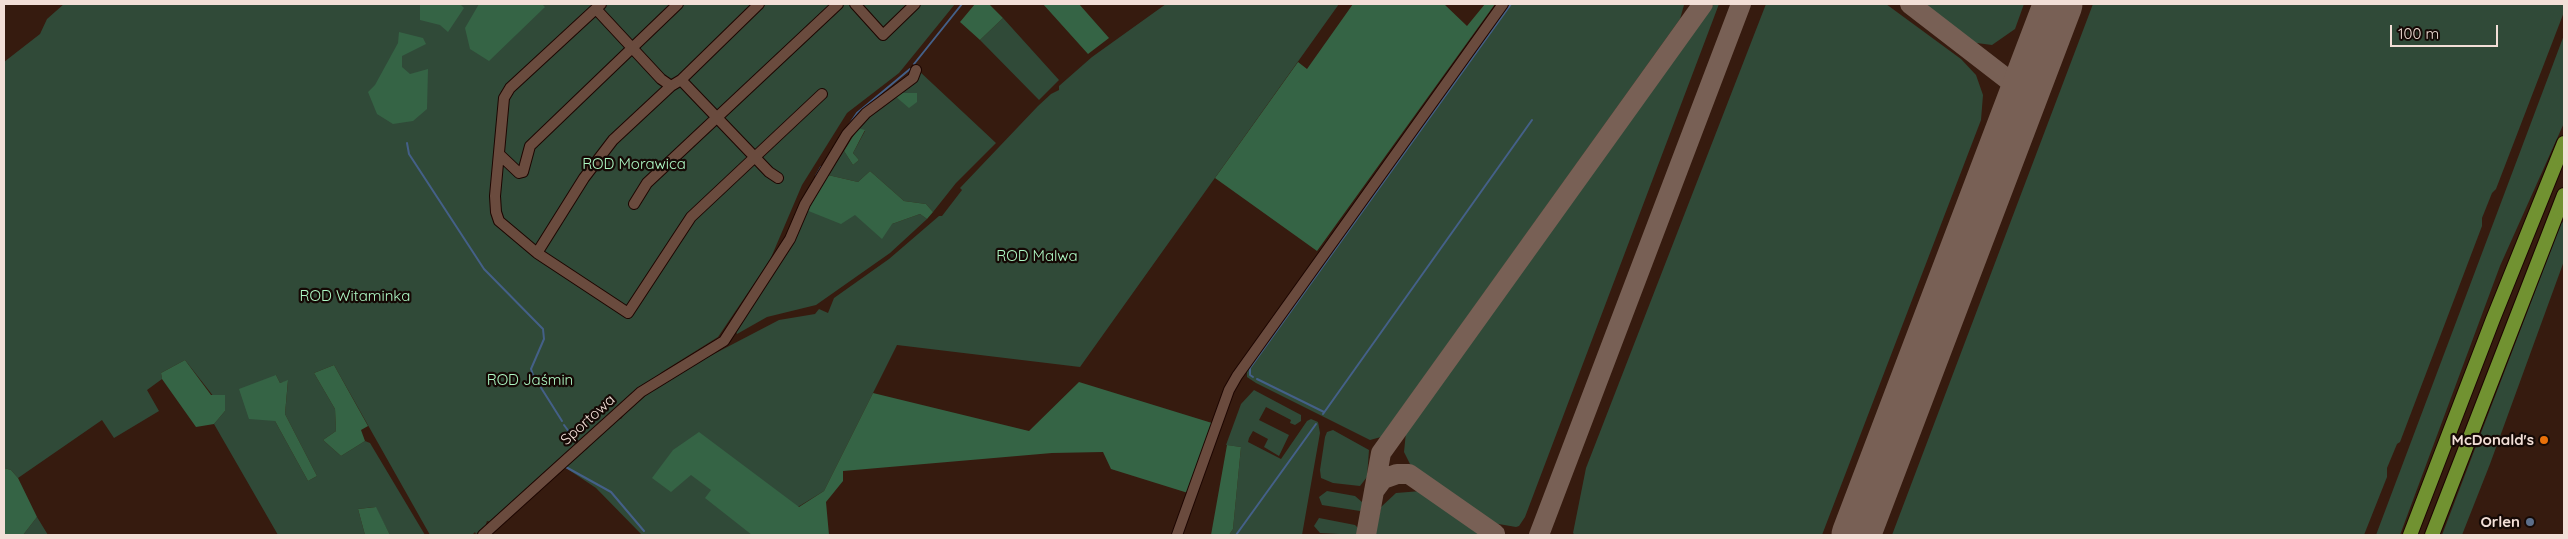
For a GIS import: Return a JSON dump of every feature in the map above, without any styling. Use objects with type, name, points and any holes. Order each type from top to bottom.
[{"type":"highway","points":[[2410,535],[2503,292],[2564,143]]},
{"type":"highway","points":[[2432,535],[2564,195]]},
{"type":"street","points":[[500,155],[519,173],[523,172],[530,146],[678,4]]},
{"type":"street","points":[[537,253],[584,178],[613,140],[671,86],[680,80],[759,4]]},
{"type":"street","points":[[634,204],[647,183],[838,4]]},
{"type":"street","points":[[855,4],[883,34],[915,4]]},
{"type":"street","points":[[1177,535],[1229,390],[1237,376],[1503,4]]},
{"type":"street","points":[[671,86],[661,79],[632,48],[598,6],[510,88],[504,98],[495,196],[499,221],[537,253],[628,313],[691,218],[822,94]]},
{"type":"street","name":"Sportowa","points":[[482,535],[499,523],[641,392],[724,341],[790,239],[805,204],[847,134],[866,113],[912,78],[916,70]]},
{"type":"street","points":[[680,80],[755,158],[778,178]]},
{"type":"green space","points":[[64,4],[955,4],[899,73],[847,113],[802,185],[770,260],[718,337],[662,372],[492,522],[487,521],[485,527],[472,535],[430,535],[334,365],[314,373],[335,409],[336,431],[323,440],[341,456],[365,441],[370,443],[425,535],[390,535],[375,507],[358,509],[365,535],[278,535],[214,424],[225,411],[185,360],[161,373],[162,379],[147,390],[159,411],[114,438],[102,420],[18,478],[11,470],[4,468],[4,62],[40,34],[47,19]],"holes":[[[276,375],[280,383],[288,381],[285,414],[317,476],[308,481],[275,421]]]},
{"type":"green space","points":[[420,4],[460,4],[464,8],[448,32],[440,25],[420,20]]},
{"type":"green space","points":[[479,4],[542,4],[545,7],[489,61],[470,49],[465,28]]},
{"type":"green space","points":[[975,4],[989,4],[1003,18],[980,40],[960,22]]},
{"type":"green space","points":[[1043,4],[1079,4],[1109,38],[1088,54]]},
{"type":"green space","name":"ROD Malwa","points":[[1166,4],[1339,4],[1080,367],[897,345],[824,491],[752,535],[642,535],[596,488],[563,466],[587,449],[591,442],[617,419],[621,419],[626,412],[664,380],[779,320],[815,314],[819,309],[828,313],[834,298],[889,259],[939,216],[942,216],[962,190],[960,188],[1038,106],[1051,94],[1059,90],[1059,86],[1092,57]]},
{"type":"green space","points":[[1353,4],[1444,4],[1467,26],[1485,4],[1495,4],[1317,251],[1215,178],[1298,62],[1307,69]]},
{"type":"green space","points":[[1509,4],[1684,5],[1680,19],[1381,437],[1370,440],[1256,383],[1247,377],[1247,369]]},
{"type":"green space","points":[[1714,4],[1719,4],[1525,517],[1519,526],[1516,527],[1487,522],[1412,468],[1404,452],[1406,432]]},
{"type":"green space","points":[[1766,4],[1886,4],[1961,59],[1976,75],[1983,95],[1981,120],[1822,535],[1575,535],[1573,533],[1586,468]]},
{"type":"green space","points":[[1921,4],[2024,4],[2015,29],[1992,45],[1969,42]]},
{"type":"green space","points":[[2093,4],[2564,4],[2564,12],[2496,189],[2492,193],[2482,218],[2482,226],[2400,442],[2397,444],[2387,468],[2387,477],[2364,535],[1892,535]]},
{"type":"green space","points":[[1003,18],[1059,80],[1039,100],[980,40]]},
{"type":"green space","points":[[399,32],[423,38],[426,44],[402,56],[402,67],[410,74],[428,69],[427,109],[413,121],[393,124],[377,114],[368,92],[375,85],[398,43]]},
{"type":"green space","points":[[2564,35],[2564,123],[2500,266],[2400,535],[2376,535]]},
{"type":"green space","points":[[918,70],[996,143],[956,183],[933,212],[926,204],[904,201],[870,171],[858,182],[828,175],[844,151],[853,165],[859,160],[853,153],[865,131],[858,128],[867,116],[901,93]]},
{"type":"green space","points":[[901,93],[917,93],[917,102],[909,108],[895,96]]},
{"type":"green space","points":[[858,128],[865,130],[853,153],[859,160],[853,165],[844,151]]},
{"type":"green space","points":[[870,171],[904,201],[926,204],[933,212],[927,219],[920,214],[892,224],[882,239],[855,215],[841,224],[806,210],[828,175],[858,182]]},
{"type":"green space","points":[[806,210],[854,214],[892,224],[920,214],[927,219],[890,253],[816,305],[767,317],[737,334],[734,328]]},
{"type":"green space","points":[[2562,221],[2564,225],[2564,261],[2490,464],[2462,535],[2442,535]]},
{"type":"green space","points":[[185,360],[211,395],[225,395],[225,411],[214,424],[196,427],[162,379],[161,373]]},
{"type":"green space","points":[[334,365],[368,426],[361,430],[365,441],[341,456],[323,440],[336,431],[335,409],[314,373]]},
{"type":"green space","points":[[276,375],[280,383],[288,380],[285,414],[317,476],[308,481],[275,421],[249,419],[239,389]]},
{"type":"green space","points":[[1079,382],[1212,423],[1188,493],[1111,469],[1103,452],[1052,453],[843,471],[843,481],[826,502],[829,535],[752,535],[705,498],[711,490],[691,475],[671,492],[652,478],[673,450],[699,432],[799,507],[824,491],[873,393],[1029,431]]},
{"type":"green space","points":[[1254,390],[1301,415],[1301,421],[1295,425],[1290,423],[1291,420],[1266,407],[1259,420],[1289,435],[1279,456],[1264,447],[1268,439],[1253,431],[1249,438],[1248,442],[1281,459],[1307,421],[1311,419],[1318,422],[1320,433],[1302,535],[1229,535],[1233,529],[1241,447],[1226,445],[1241,404]]},
{"type":"green space","points":[[1333,430],[1369,450],[1367,477],[1360,486],[1333,483],[1321,478],[1320,470],[1325,437],[1327,432]]},
{"type":"green space","points":[[1227,445],[1241,447],[1233,529],[1229,535],[1211,535]]},
{"type":"green space","points":[[4,468],[11,470],[18,478],[37,517],[23,535],[4,535]]},
{"type":"green space","points":[[1327,491],[1355,496],[1362,502],[1363,508],[1360,511],[1322,505],[1319,497]]},
{"type":"green space","points":[[1421,491],[1483,535],[1375,535],[1381,507],[1396,493]]},
{"type":"green space","points":[[376,507],[390,535],[365,535],[358,509]]},
{"type":"green space","points":[[37,517],[48,535],[23,535]]},
{"type":"green space","points":[[1319,518],[1355,525],[1359,529],[1358,535],[1320,533],[1314,526]]},
{"type":"waterway","points":[[914,64],[962,4]]},
{"type":"waterway","points":[[1253,377],[1250,375],[1250,368],[1511,4]]},
{"type":"waterway","points":[[847,128],[857,113],[910,69]]},
{"type":"waterway","points":[[1323,414],[1532,120]]},
{"type":"waterway","points":[[407,143],[409,154],[484,269],[543,329],[544,339],[531,369],[562,421]]},
{"type":"waterway","points":[[816,176],[821,167]]},
{"type":"waterway","points":[[1257,379],[1324,412]]},
{"type":"waterway","points":[[1236,535],[1316,424]]},
{"type":"waterway","points":[[564,425],[578,444]]},
{"type":"waterway","points":[[564,466],[611,492],[644,531]]},
{"type":"taxiway","points":[[1366,535],[1381,453],[1703,4]]},
{"type":"taxiway","points":[[1539,535],[1741,4]]},
{"type":"taxiway","points":[[1910,4],[2024,92]]},
{"type":"taxiway","points":[[1374,491],[1383,479],[1397,474],[1409,474],[1495,534]]},
{"type":"runway","points":[[1856,535],[2058,4]]},
{"type":"place","name":"McDonald's","points":[[2544,440]]},
{"type":"place","name":"Orlen","points":[[2530,522]]},
{"type":"park label","name":"ROD Morawica","points":[[634,164]]},
{"type":"park label","name":"ROD Witaminka","points":[[355,296]]},
{"type":"park label","name":"ROD Jaśmin","points":[[530,380]]}]
